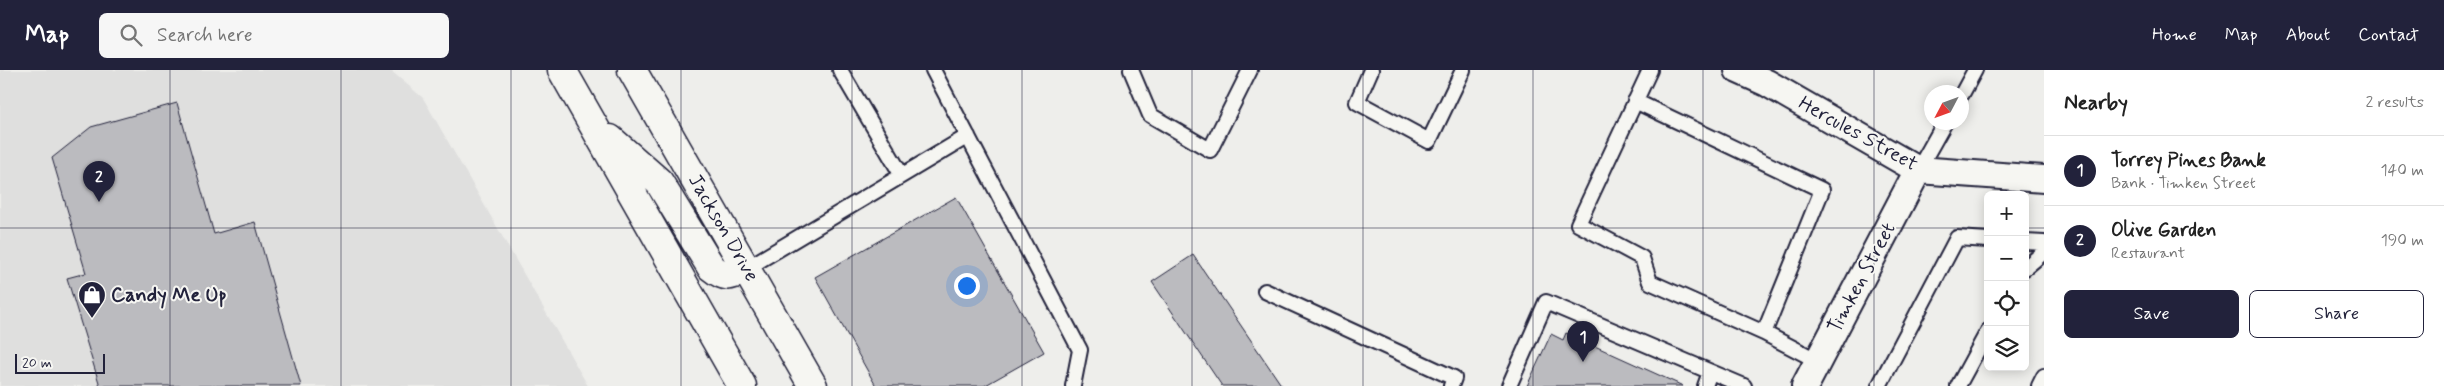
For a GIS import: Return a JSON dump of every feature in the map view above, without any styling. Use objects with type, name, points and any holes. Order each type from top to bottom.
[{"type":"main road","points":[[562,70],[742,386]]},
{"type":"main road","name":"Jackson Drive","points":[[632,70],[813,386]]},
{"type":"main road","points":[[594,125],[659,182],[711,267],[722,276],[730,276],[747,268]]},
{"type":"street","name":"Hercules Street","points":[[1738,70],[1766,83],[1918,170],[2044,179]]},
{"type":"street","name":"Timken Street","points":[[1805,386],[1918,170]]},
{"type":"lane","points":[[840,70],[901,174]]},
{"type":"lane","points":[[933,70],[1080,350],[1073,386]]},
{"type":"lane","points":[[1131,70],[1150,115],[1210,150],[1250,70]]},
{"type":"lane","points":[[1371,70],[1357,102],[1429,141],[1463,70]]},
{"type":"lane","points":[[1650,70],[1578,224],[1642,258],[1650,282],[1764,333],[1818,361]]},
{"type":"lane","points":[[1967,85],[1975,70]]},
{"type":"lane","points":[[1636,101],[1822,190],[1764,333]]},
{"type":"lane","points":[[1918,170],[1940,130]]},
{"type":"lane","points":[[747,268],[901,174],[968,136]]},
{"type":"lane","points":[[1878,386],[1957,238],[1984,240]]},
{"type":"lane","points":[[2029,242],[2044,243]]},
{"type":"lane","points":[[2029,265],[2044,252]]},
{"type":"lane","points":[[1264,291],[1454,378],[1451,386]]},
{"type":"lane","points":[[1509,386],[1546,302],[1744,386]]},
{"type":"lane","points":[[1958,386],[1984,338]]},
{"type":"lane","points":[[1705,386],[1710,372]]},
{"type":"lane","points":[[2039,386],[2044,376]]},
{"type":"shaded area","points":[[0,70],[390,70],[423,98],[588,386],[0,386]]},
{"type":"building","points":[[177,103],[214,234],[255,222],[301,386],[100,386],[67,278],[86,273],[52,158],[91,127]]},
{"type":"building","points":[[956,197],[1044,352],[984,386],[876,386],[815,277]]},
{"type":"building","points":[[1193,255],[1282,386],[1222,386],[1152,282]]},
{"type":"building","points":[[1566,333],[1683,386],[1527,386],[1551,334],[1563,340]]},
{"type":"place","name":"Olive Garden","points":[[99,202]]},
{"type":"place","name":"Candy Me Up","points":[[92,319]]},
{"type":"place","name":"Torrey Pines Bank","points":[[1583,362]]}]
